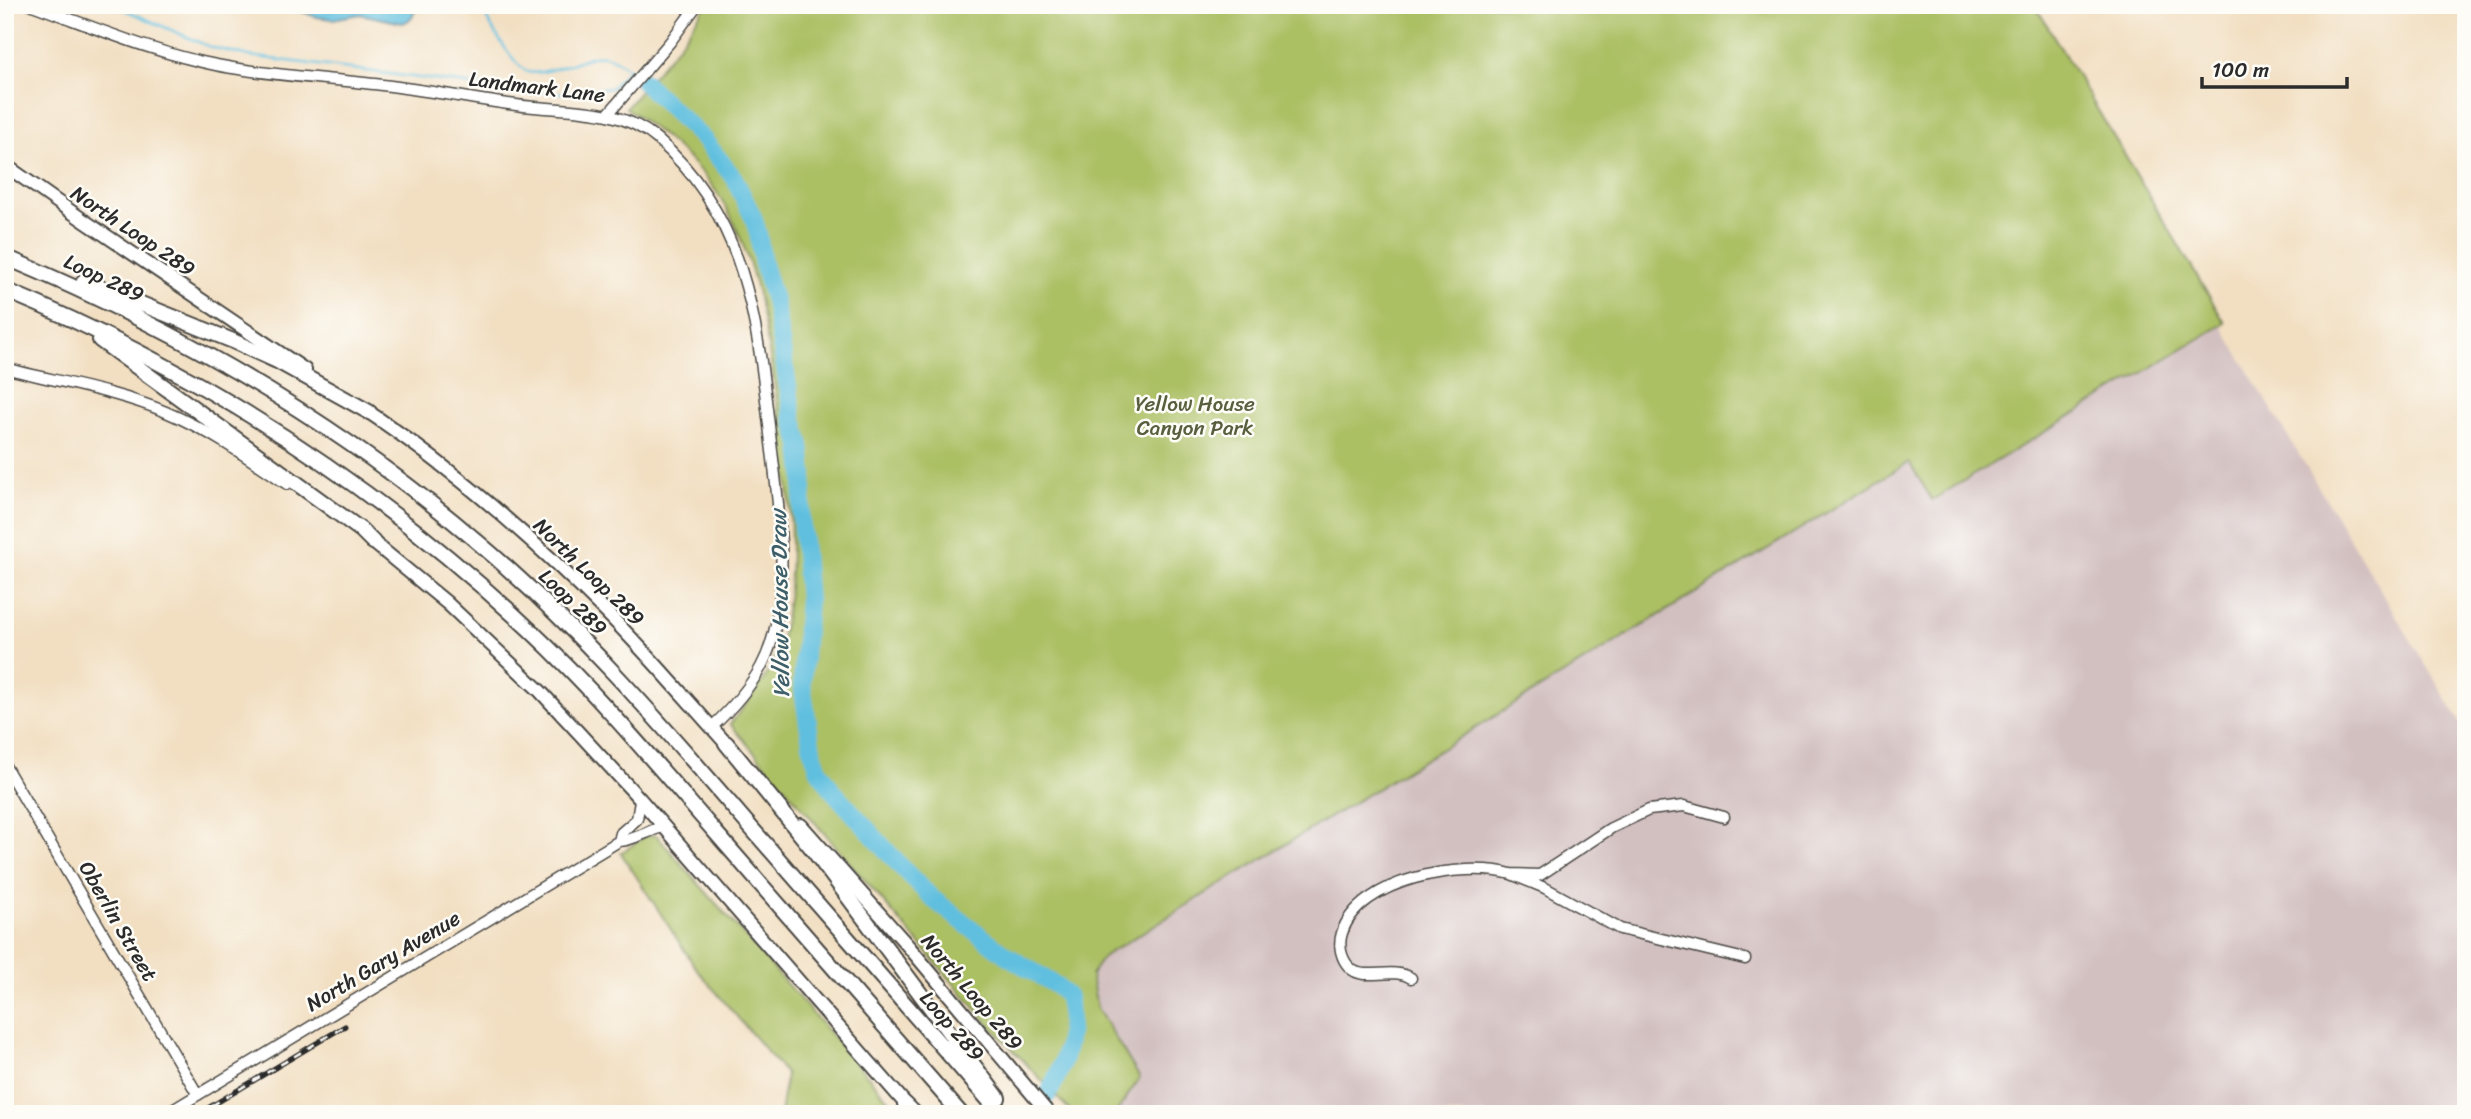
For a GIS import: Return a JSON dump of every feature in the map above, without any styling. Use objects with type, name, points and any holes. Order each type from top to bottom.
[{"type":"highway","points":[[5,255],[122,295],[233,341],[276,361],[369,412]]},
{"type":"highway","name":"Loop 289","points":[[5,255],[131,313],[254,381],[361,450],[473,538],[566,623],[631,691],[1001,1114]]},
{"type":"highway","points":[[5,290],[163,364],[269,425],[356,485],[466,572],[532,632],[622,724],[961,1114]]},
{"type":"highway","points":[[32,301],[97,338],[164,384],[361,530],[373,542]]},
{"type":"highway","points":[[726,743],[817,856],[1009,1114]]},
{"type":"main road","name":"North Loop 289","points":[[5,165],[369,412],[432,458],[526,536],[607,613],[828,855],[1049,1114]]},
{"type":"main road","points":[[373,542],[447,603],[540,691],[640,800],[911,1110]]},
{"type":"street","name":"Landmark Lane","points":[[32,5],[170,53],[212,64],[384,85],[537,108],[609,113],[655,137],[682,164],[707,193],[725,224],[747,284],[765,393],[779,517],[777,617],[770,646],[761,667],[731,709],[712,727]]},
{"type":"street","points":[[609,113],[670,42],[697,5]]},
{"type":"street","points":[[5,368],[165,411],[219,440],[373,542]]},
{"type":"street","name":"Oberlin Street","points":[[5,766],[198,1095]]},
{"type":"street","name":"North Gary Avenue","points":[[619,841],[621,833],[636,819],[640,800]]},
{"type":"street","points":[[1411,978],[1389,971],[1362,974],[1348,967],[1340,951],[1346,922],[1354,910],[1366,899],[1389,887],[1442,873],[1475,869],[1540,875],[1611,828],[1649,810],[1684,806],[1724,817]]},
{"type":"street","name":"North Gary Avenue","points":[[166,1114],[619,841],[626,841],[663,827]]},
{"type":"street","points":[[1511,874],[1545,888],[1620,929],[1745,959]]},
{"type":"shaded area","points":[[2221,325],[2466,732],[2466,1114],[1115,1114],[1140,1078],[1097,1008],[1091,975],[1104,956],[1909,462],[1932,499]]},
{"type":"green space","name":"Yellow House Canyon Park","points":[[706,5],[2035,5],[2225,323],[1932,500],[1909,462],[1104,956],[1091,975],[1097,1008],[1140,1078],[1115,1114],[1073,1114],[987,1022],[730,724],[773,663],[781,639],[790,575],[787,477],[762,310],[742,242],[712,185],[666,138],[626,108],[682,41]]},
{"type":"green space","points":[[656,835],[901,1114],[780,1114],[786,1074],[698,971],[621,853],[646,836]]},
{"type":"water","points":[[285,5],[416,5],[416,8],[412,17],[402,23],[360,14],[333,19],[316,17]]},
{"type":"waterway","points":[[114,5],[210,47],[249,56],[483,86]]},
{"type":"waterway","name":"Yellow House Draw","points":[[480,5],[508,52],[528,72],[536,73],[593,56],[602,56],[611,58],[634,74]]},
{"type":"waterway","points":[[504,89],[563,93],[611,88],[629,69]]},
{"type":"waterway","name":"Yellow House Draw","points":[[644,82],[704,140],[734,178],[758,233],[763,264],[774,300],[793,417],[801,445],[804,475],[801,516],[808,600],[802,684],[812,750],[819,770],[833,791],[933,899],[1006,955],[1057,986],[1068,997],[1070,1024],[1067,1048],[1048,1095]]},
{"type":"railway","points":[[198,1114],[345,1026]]}]
